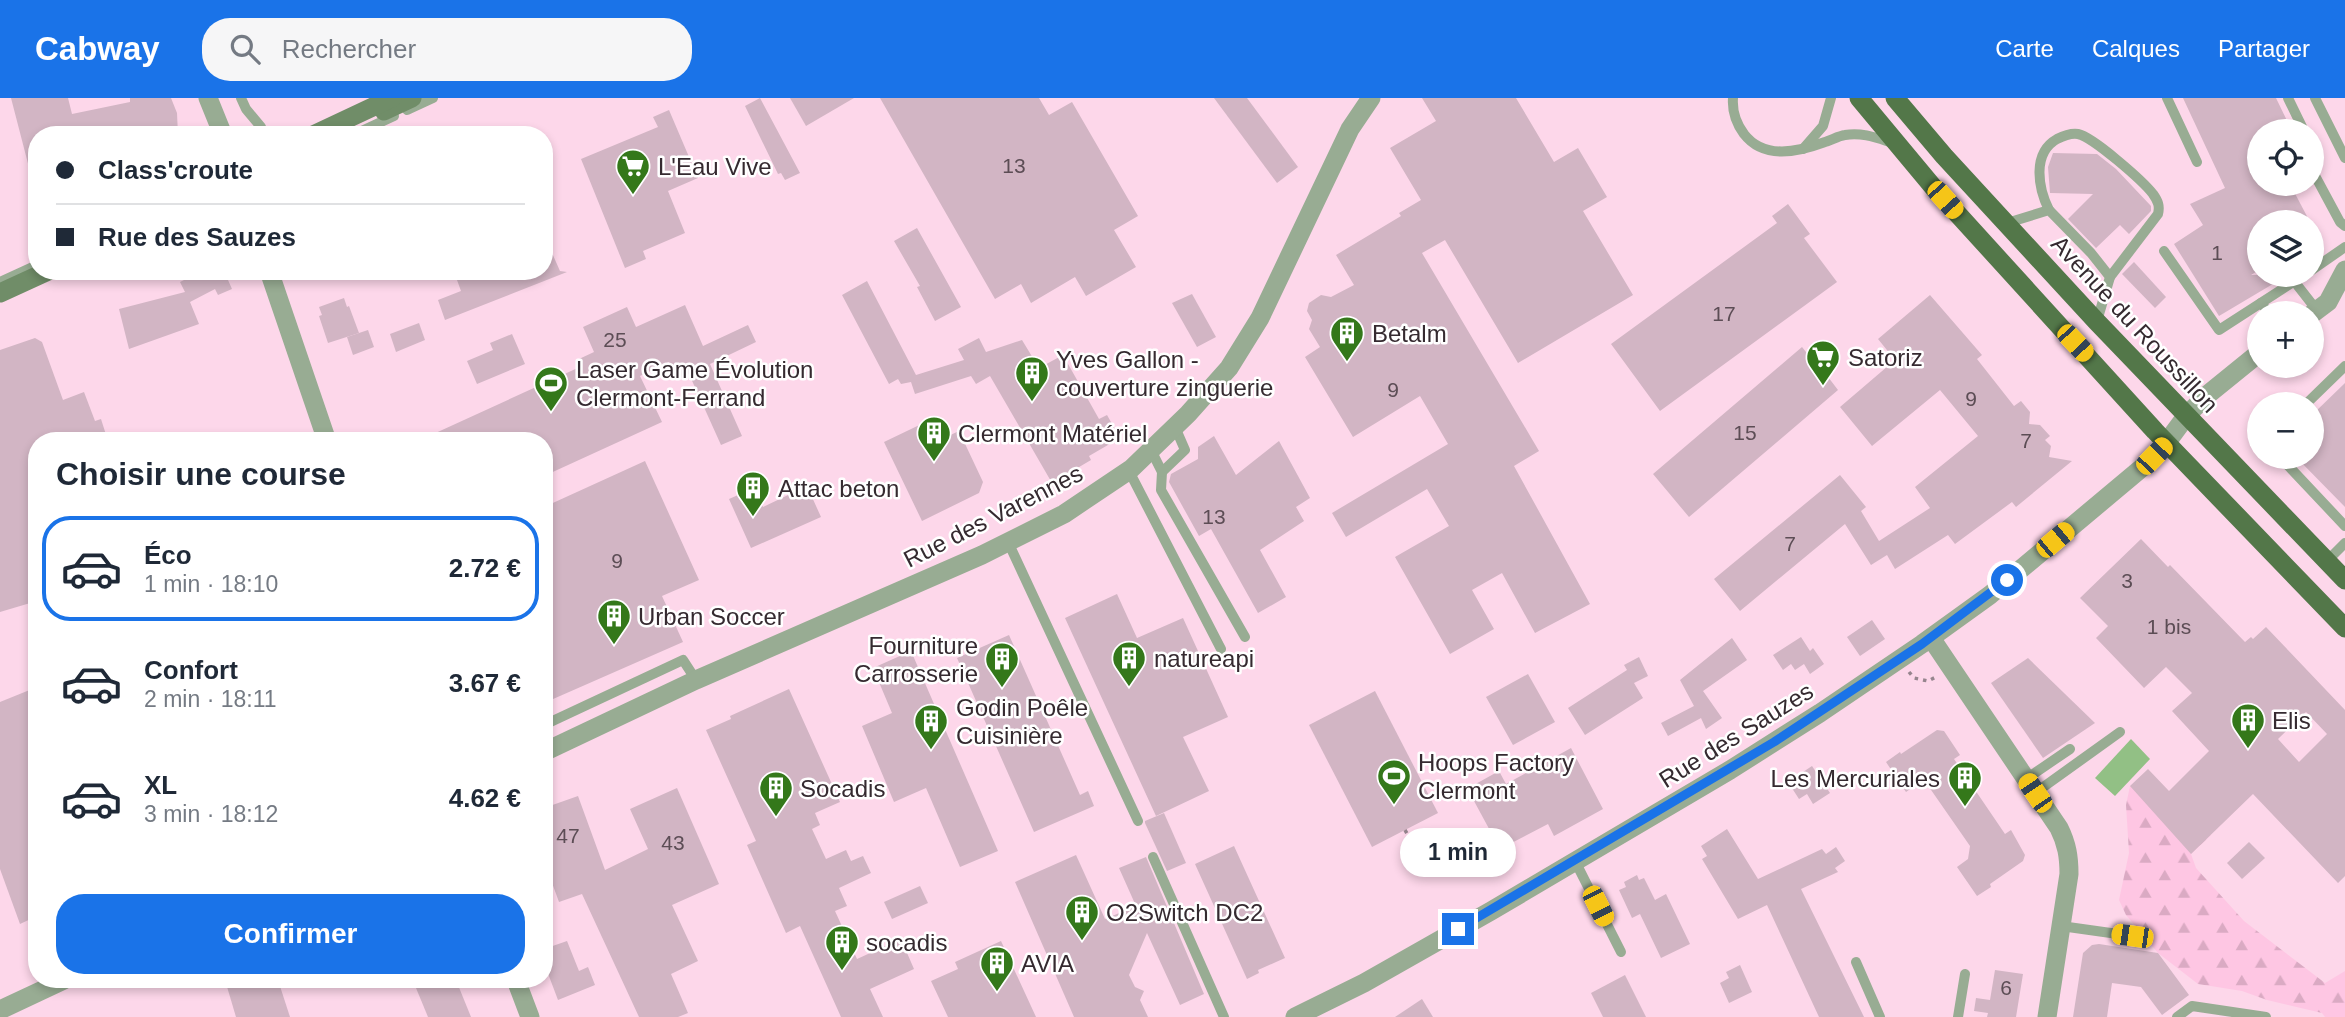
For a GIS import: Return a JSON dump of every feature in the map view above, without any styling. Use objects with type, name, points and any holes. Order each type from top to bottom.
[{"type":"main road","points":[[332,126],[392,98]]},
{"type":"main road","points":[[354,126],[412,98]]},
{"type":"main road","points":[[1859,98],[1934,188],[2188,467],[2281,559],[2345,628]]},
{"type":"main road","name":"Avenue du Roussillon","points":[[1895,98],[2097,322],[2345,580]]},
{"type":"main road","points":[[0,293],[28,280]]},
{"type":"street","points":[[208,98],[219,126]]},
{"type":"street","name":"Rue des Varennes","points":[[553,748],[696,680],[1008,542],[1064,514],[1129,471],[1175,427],[1229,368],[1260,318],[1349,129],[1371,98]]},
{"type":"street","points":[[2324,304],[2345,270]]},
{"type":"street","points":[[272,280],[324,432]]},
{"type":"street","name":"Rue des Sauzes","points":[[1294,1017],[1316,1013],[1730,770],[1931,638],[1990,595],[2144,466],[2167,442],[2187,415],[2247,363]]},
{"type":"street","points":[[1931,638],[2059,828],[2069,857],[2069,874],[2047,1017]]},
{"type":"street","points":[[0,1010],[47,988]]},
{"type":"street","points":[[519,988],[530,1017]]},
{"type":"lane","points":[[241,98],[260,126]]},
{"type":"lane","points":[[372,126],[433,98]]},
{"type":"lane","points":[[1733,98],[1737,121],[1745,134],[1754,143],[1774,151],[1791,152],[1848,134],[1866,135],[1897,144]]},
{"type":"lane","points":[[1803,149],[1823,126],[1831,98]]},
{"type":"lane","points":[[1908,98],[1912,119]]},
{"type":"lane","points":[[2167,98],[2197,162]]},
{"type":"lane","points":[[2288,98],[2298,119]]},
{"type":"lane","points":[[2315,98],[2345,158]]},
{"type":"lane","points":[[2097,322],[2110,277],[2158,214],[2160,206],[2153,194],[2102,147],[2079,134],[2062,136],[2048,144],[2041,154],[2041,194],[2049,210],[2091,253],[2110,277]]},
{"type":"lane","points":[[2324,192],[2340,222],[2345,226]]},
{"type":"lane","points":[[2007,223],[2049,210]]},
{"type":"lane","points":[[2324,262],[2345,247]]},
{"type":"lane","points":[[2164,251],[2219,330],[2247,312]]},
{"type":"lane","points":[[0,282],[28,269]]},
{"type":"lane","points":[[2264,301],[2285,287]]},
{"type":"lane","points":[[2302,287],[2320,301]]},
{"type":"lane","points":[[2318,392],[2345,366]]},
{"type":"lane","points":[[1162,472],[1185,450],[1175,427]]},
{"type":"lane","points":[[1151,450],[1162,472],[1161,489],[1245,637]]},
{"type":"lane","points":[[2291,469],[2345,526]]},
{"type":"lane","points":[[1129,471],[1221,649]]},
{"type":"lane","points":[[1008,542],[1138,821]]},
{"type":"lane","points":[[2327,561],[2345,543]]},
{"type":"lane","points":[[553,721],[683,660],[696,680]]},
{"type":"lane","points":[[2030,786],[2120,732]]},
{"type":"lane","points":[[2030,786],[2070,749]]},
{"type":"lane","points":[[1153,857],[1224,1017]]},
{"type":"lane","points":[[1575,861],[1621,952]]},
{"type":"lane","points":[[2061,926],[2132,936]]},
{"type":"lane","points":[[1856,962],[1880,1017]]},
{"type":"lane","points":[[1958,1017],[1965,974]]},
{"type":"lane","points":[[2177,1017],[2192,1006],[2266,1017]]},
{"type":"path","points":[[1900,658],[1914,678],[1928,681],[1951,668]]},
{"type":"path","points":[[1405,830],[1419,854],[1441,863]]},
{"type":"shaded area","points":[[0,98],[2345,98],[2345,1017],[0,1017]]},
{"type":"shaded area","points":[[2131,739],[2150,759],[2115,796],[2095,778]]},
{"type":"green space","points":[[2130,786],[2168,791],[2211,835],[2191,854],[2196,868],[2244,921],[2325,983],[2345,971],[2345,1017],[2325,1017],[2322,1013],[2242,991],[2198,984],[2158,953],[2126,915],[2119,900],[2129,853],[2126,805]]},
{"type":"building","points":[[11,98],[68,98],[72,114],[130,102],[130,98],[171,98],[177,113],[178,126],[28,126],[28,164]]},
{"type":"building","points":[[760,98],[800,173],[785,180],[781,173],[778,174],[745,106]]},
{"type":"building","points":[[790,98],[854,98],[806,126]]},
{"type":"building","points":[[880,98],[1039,98],[1049,115],[1072,102],[1138,216],[1114,230],[1136,267],[1086,296],[1075,277],[1031,303],[1021,284],[995,299]]},
{"type":"building","points":[[1214,98],[1247,98],[1298,167],[1277,183]]},
{"type":"building","points":[[1422,98],[1516,98],[1554,162],[1578,148],[1607,197],[1583,211],[1633,295],[1518,363],[1445,240],[1422,253],[1539,451],[1514,466],[1590,604],[1535,633],[1502,573],[1472,590],[1494,629],[1450,654],[1395,557],[1449,526],[1427,489],[1346,537],[1332,513],[1448,444],[1420,396],[1353,437],[1305,357],[1320,347],[1309,329],[1312,320],[1307,311],[1309,303],[1321,295],[1331,297],[1354,285],[1336,255],[1401,216],[1399,213],[1421,200],[1390,148],[1436,121]]},
{"type":"building","points":[[2183,98],[2276,98],[2286,119],[2247,119],[2247,196],[2296,196],[2304,210],[2247,210],[2247,287],[2268,287],[2219,316],[2174,244],[2203,225],[2190,204],[2225,188]]},
{"type":"building","name":"L'Eau Vive","points":[[669,110],[698,178],[668,191],[685,233],[643,251],[646,259],[625,268],[581,159],[658,127],[653,117]]},
{"type":"building","points":[[2053,153],[2097,154],[2116,169],[2151,206],[2151,211],[2129,234],[2120,225],[2096,248],[2068,219],[2093,194],[2050,193],[2048,167]]},
{"type":"building","points":[[1788,204],[1810,234],[1804,238],[1837,282],[1660,411],[1611,344],[1777,223],[1772,216]]},
{"type":"building","points":[[917,228],[961,307],[935,321],[917,287],[920,286],[894,241]]},
{"type":"building","points":[[553,255],[560,271],[567,272],[553,278]]},
{"type":"building","points":[[2134,262],[2166,297],[2155,308],[2122,274]]},
{"type":"building","points":[[228,280],[232,289],[218,295],[215,289],[190,302],[199,324],[129,349],[119,309],[185,292],[180,282]]},
{"type":"building","points":[[457,280],[547,280],[445,320],[438,300],[461,291]]},
{"type":"building","points":[[867,281],[916,375],[964,360],[958,349],[979,338],[986,352],[1022,340],[1039,368],[1063,355],[1099,419],[1107,415],[1120,438],[1089,456],[1091,460],[1052,483],[990,376],[976,384],[971,376],[915,394],[911,382],[901,384],[898,379],[889,384],[842,295]]},
{"type":"building","points":[[1192,294],[1216,337],[1197,347],[1172,303]]},
{"type":"building","points":[[1930,295],[1982,355],[1977,359],[2014,406],[2021,401],[2030,412],[2029,424],[2040,425],[2050,436],[2045,440],[2051,446],[2049,457],[2072,461],[2016,507],[2012,502],[1955,544],[1948,535],[1895,569],[1887,555],[1871,565],[1845,524],[1740,611],[1714,579],[1840,475],[1866,507],[1861,511],[1879,541],[1930,508],[1915,487],[1978,436],[1940,390],[1872,446],[1840,407],[1895,360],[1878,339]]},
{"type":"building","points":[[344,298],[359,333],[328,343],[319,316],[322,315],[319,307]]},
{"type":"building","points":[[685,305],[703,346],[748,325],[756,342],[710,364],[742,436],[721,445],[689,374],[677,380],[669,362],[640,376],[662,422],[553,472],[553,432],[438,432],[582,366],[579,359],[594,352],[583,327],[627,307],[636,327]]},
{"type":"building","points":[[419,323],[425,340],[396,352],[390,334]]},
{"type":"building","points":[[368,330],[374,347],[353,355],[347,337]]},
{"type":"building","points":[[512,334],[525,364],[477,384],[467,361],[493,350],[490,343]]},
{"type":"building","points":[[35,338],[42,342],[63,400],[84,392],[95,421],[101,419],[105,432],[28,432],[28,604],[0,612],[0,350]]},
{"type":"building","points":[[1802,347],[1809,352],[1838,390],[1689,517],[1653,474]]},
{"type":"building","points":[[2345,383],[2345,507],[2308,469],[2324,469],[2324,403]]},
{"type":"building","name":"Clermont Matériel","points":[[934,418],[944,438],[959,431],[983,482],[979,493],[922,521],[884,442]]},
{"type":"building","points":[[1214,436],[1236,475],[1279,441],[1310,498],[1296,507],[1304,521],[1260,550],[1286,597],[1258,613],[1211,529],[1199,536],[1169,482],[1171,474],[1198,459],[1198,447]]},
{"type":"building","points":[[645,461],[699,580],[662,596],[683,642],[553,699],[553,503]]},
{"type":"building","points":[[807,486],[821,517],[751,548],[729,499],[754,488],[763,507]]},
{"type":"building","points":[[2141,539],[2245,642],[2251,637],[2253,639],[2266,627],[2345,710],[2345,876],[2338,883],[2253,794],[2191,854],[2130,786],[2148,769],[2169,791],[2209,751],[2172,711],[2192,693],[2166,667],[2144,688],[2096,638],[2108,626],[2080,598]],"holes":[[[2306,712],[2327,734],[2299,762],[2278,739]]]},
{"type":"building","name":"natureapi","points":[[1117,594],[1137,638],[1183,618],[1228,717],[1183,737],[1209,791],[1156,816],[1065,618]]},
{"type":"building","points":[[1872,620],[1885,639],[1860,656],[1847,637]]},
{"type":"building","points":[[1009,635],[1080,795],[1088,791],[1094,806],[1034,832],[957,658]]},
{"type":"building","points":[[1801,637],[1810,651],[1813,648],[1824,664],[1810,674],[1804,664],[1795,670],[1791,664],[1783,670],[1773,655]]},
{"type":"building","points":[[1732,638],[1747,660],[1703,691],[1722,718],[1706,729],[1701,718],[1668,736],[1661,723],[1694,706],[1680,680]]},
{"type":"building","name":"Godin Poêle Cuisinière","points":[[911,651],[998,851],[960,867],[926,788],[894,802],[862,726],[892,713],[873,668]]},
{"type":"building","points":[[1639,657],[1648,676],[1634,683],[1643,698],[1585,735],[1568,708],[1627,670],[1624,665]]},
{"type":"building","points":[[2028,658],[2095,723],[2043,758],[1991,683]]},
{"type":"building","points":[[1528,674],[1555,722],[1513,745],[1486,697]]},
{"type":"building","points":[[789,689],[840,802],[815,813],[820,825],[812,829],[826,859],[846,850],[851,861],[863,856],[871,873],[839,888],[847,906],[835,911],[857,959],[901,939],[914,969],[870,989],[883,1017],[841,1017],[800,926],[786,933],[747,845],[756,841],[706,730]]},
{"type":"building","points":[[28,691],[28,920],[20,924],[0,869],[0,702]]},
{"type":"building","points":[[1375,691],[1438,813],[1372,847],[1309,725]]},
{"type":"building","name":"Les Mercuriales","points":[[1937,730],[1944,731],[1960,755],[1954,759],[2005,834],[2011,830],[2025,855],[2023,861],[1977,896],[1957,867],[1968,859],[1970,846],[1929,787],[1917,784],[1906,792],[1886,762]]},
{"type":"building","points":[[1571,748],[1603,809],[1554,836],[1548,824],[1500,849],[1474,801],[1478,798],[1472,786],[1499,771],[1506,784]]},
{"type":"building","points":[[1812,766],[1830,793],[1813,804],[1807,794],[1799,799],[1788,782]]},
{"type":"building","points":[[677,788],[719,884],[672,905],[698,961],[671,974],[688,1013],[678,1017],[639,1017],[582,894],[559,902],[553,886],[553,805],[578,796],[605,870],[648,849],[630,809]]},
{"type":"building","points":[[1164,813],[1186,863],[1167,871],[1145,823]]},
{"type":"building","points":[[1727,829],[1758,879],[1822,849],[1826,854],[1836,847],[1845,861],[1835,868],[1838,872],[1801,889],[1864,1017],[1819,1017],[1767,905],[1738,919],[1702,859],[1707,856],[1701,846]]},
{"type":"building","points":[[2249,842],[2265,858],[2242,879],[2227,863]]},
{"type":"building","points":[[1234,846],[1285,958],[1258,970],[1259,973],[1247,979],[1195,864]]},
{"type":"building","name":"O2Switch DC2","points":[[1076,855],[1105,919],[1136,906],[1119,868],[1146,857],[1204,994],[1180,1005],[1147,933],[1129,975],[1135,987],[1144,991],[1140,1000],[1148,1017],[1074,1017],[1015,882]]},
{"type":"building","points":[[1637,875],[1639,880],[1644,878],[1655,900],[1666,894],[1690,944],[1661,958],[1640,914],[1632,918],[1619,890],[1626,887],[1624,882]]},
{"type":"building","points":[[920,886],[928,903],[892,919],[884,902]]},
{"type":"building","points":[[567,941],[579,971],[588,967],[595,985],[558,1000],[553,987],[553,946]]},
{"type":"building","name":"AVIA","points":[[1001,941],[1036,1017],[948,1017],[931,981],[958,969],[955,962]]},
{"type":"building","points":[[2092,945],[2158,953],[2189,995],[2162,1015],[2141,987],[2112,983],[2107,1017],[2073,1017],[2083,953]]},
{"type":"building","points":[[1740,965],[1752,992],[1729,1003],[1720,983],[1729,978],[1726,972]]},
{"type":"building","points":[[1995,970],[2023,974],[2016,1017],[1987,1017],[1988,1013],[1974,1011],[1976,998],[1990,1000]]},
{"type":"building","points":[[1625,975],[1646,1017],[1603,1017],[1591,993]]},
{"type":"building","points":[[227,988],[281,988],[290,1017],[236,1017]]},
{"type":"building","points":[[416,988],[459,988],[471,1017],[428,1017]]},
{"type":"building","points":[[1422,999],[1433,1017],[1395,1017]]},
{"type":"place","name":"L'Eau Vive","points":[[633,196]]},
{"type":"place","name":"Betalm","points":[[1347,363]]},
{"type":"place","name":"Satoriz","points":[[1823,387]]},
{"type":"place","name":"Yves Gallon - couverture zinguerie","points":[[1032,403]]},
{"type":"place","name":"Laser Game Évolution Clermont-Ferrand","points":[[551,413]]},
{"type":"place","name":"Clermont Matériel","points":[[934,463]]},
{"type":"place","name":"Attac beton","points":[[753,518]]},
{"type":"place","name":"Urban Soccer","points":[[614,646]]},
{"type":"place","name":"natureapi","points":[[1129,688]]},
{"type":"place","name":"Fourniture Carrosserie","points":[[1002,689]]},
{"type":"place","name":"Elis","points":[[2248,750]]},
{"type":"place","name":"Godin Poêle Cuisinière","points":[[931,751]]},
{"type":"place","name":"Hoops Factory Clermont","points":[[1394,806]]},
{"type":"place","name":"Les Mercuriales","points":[[1965,808]]},
{"type":"place","name":"Socadis","points":[[776,818]]},
{"type":"place","name":"O2Switch DC2","points":[[1082,942]]},
{"type":"place","name":"socadis","points":[[842,972]]},
{"type":"place","name":"AVIA","points":[[997,993]]},
{"type":"route","points":[[1458,929],[1730,770],[1820,713],[1922,644],[2007,580]]}]
